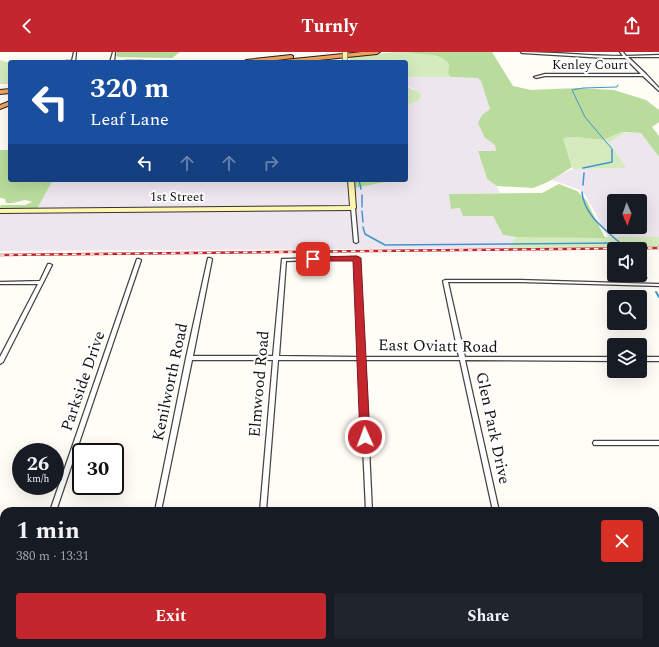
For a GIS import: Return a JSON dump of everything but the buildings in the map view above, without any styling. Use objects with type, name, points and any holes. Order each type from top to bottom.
[{"type":"highway","points":[[264,60],[338,52]]},
{"type":"highway","points":[[303,60],[377,52]]},
{"type":"street","points":[[522,52],[627,57],[659,56]]},
{"type":"street","points":[[621,52],[659,90]]},
{"type":"street","name":"Kenley Court","points":[[536,77],[645,75]]},
{"type":"street","points":[[352,182],[356,242]]},
{"type":"street","name":"1st Street","points":[[0,211],[353,208]]},
{"type":"street","name":"Elmwood Road","points":[[262,507],[284,260],[357,258],[362,358]]},
{"type":"street","name":"Kenilworth Road","points":[[159,507],[210,259]]},
{"type":"street","name":"Parkside Drive","points":[[54,507],[139,260]]},
{"type":"street","points":[[0,362],[50,265]]},
{"type":"street","name":"Glen Park Drive","points":[[495,507],[445,281],[521,281],[659,285]]},
{"type":"street","points":[[0,282],[40,282]]},
{"type":"street","name":"East Oviatt Road","points":[[189,358],[362,358],[463,360],[607,359]]},
{"type":"street","points":[[362,358],[369,507]]},
{"type":"street","points":[[647,359],[659,359]]},
{"type":"street","points":[[596,443],[659,443]]},
{"type":"shaded area","points":[[408,77],[479,78],[481,81],[490,109],[482,115],[485,138],[495,145],[496,151],[478,152],[487,179],[497,186],[500,193],[450,194],[452,209],[460,208],[464,216],[493,216],[503,235],[516,237],[509,248],[0,251],[0,210],[37,209],[52,182],[408,182],[408,105],[421,98],[413,88],[408,87]]},
{"type":"shaded area","points":[[625,133],[641,133],[659,157],[659,237],[608,237],[586,196],[580,190],[549,179],[573,169],[625,168],[608,142]]},
{"type":"green space","points":[[117,52],[180,52],[172,58],[119,57],[116,56]]},
{"type":"green space","points":[[395,52],[432,55],[445,60],[449,64],[448,73],[451,77],[408,77],[408,60],[350,60],[350,57]]},
{"type":"green space","points":[[407,52],[492,52],[513,86],[531,90],[577,88],[614,90],[646,100],[659,110],[659,122],[652,127],[659,136],[659,157],[641,133],[622,132],[603,140],[575,137],[563,138],[572,167],[548,182],[533,188],[497,186],[487,179],[478,151],[496,151],[495,145],[485,138],[478,123],[482,115],[490,109],[481,81],[478,78],[451,77],[448,73],[449,64],[440,57]]},
{"type":"green space","points":[[0,60],[8,62],[8,84],[0,84]]},
{"type":"green space","points":[[408,87],[421,95],[419,100],[408,105]]},
{"type":"green space","points":[[622,132],[625,133],[609,142],[626,168],[573,169],[563,138],[575,137],[603,140]]},
{"type":"green space","points":[[0,150],[8,150],[8,182],[52,182],[37,209],[0,210],[0,206],[2,205],[25,205],[32,202],[25,200],[6,203],[5,199],[0,198]]},
{"type":"green space","points":[[354,182],[385,182],[354,188]]},
{"type":"green space","points":[[559,184],[577,191],[586,200],[605,238],[516,237],[503,235],[493,216],[463,216],[460,208],[451,209],[449,194],[542,193]]},
{"type":"green space","points":[[516,237],[659,237],[659,247],[647,247],[647,242],[607,242],[607,247],[509,248]]},
{"type":"waterway","points":[[583,168],[612,162],[612,149],[585,117],[572,90],[583,88],[617,87],[618,85]]},
{"type":"waterway","points":[[583,185],[584,173]]},
{"type":"waterway","points":[[359,182],[361,189]]},
{"type":"waterway","points":[[582,192],[587,208],[591,214],[601,226],[619,242]]},
{"type":"waterway","points":[[362,195],[362,207]]},
{"type":"waterway","points":[[362,211],[363,222]]},
{"type":"waterway","points":[[363,227],[365,234],[385,245],[607,243]]},
{"type":"waterway","points":[[656,292],[659,297]]},
{"type":"railway","points":[[0,255],[659,248]]},
{"type":"route","points":[[313,259],[357,258],[365,437]]}]
